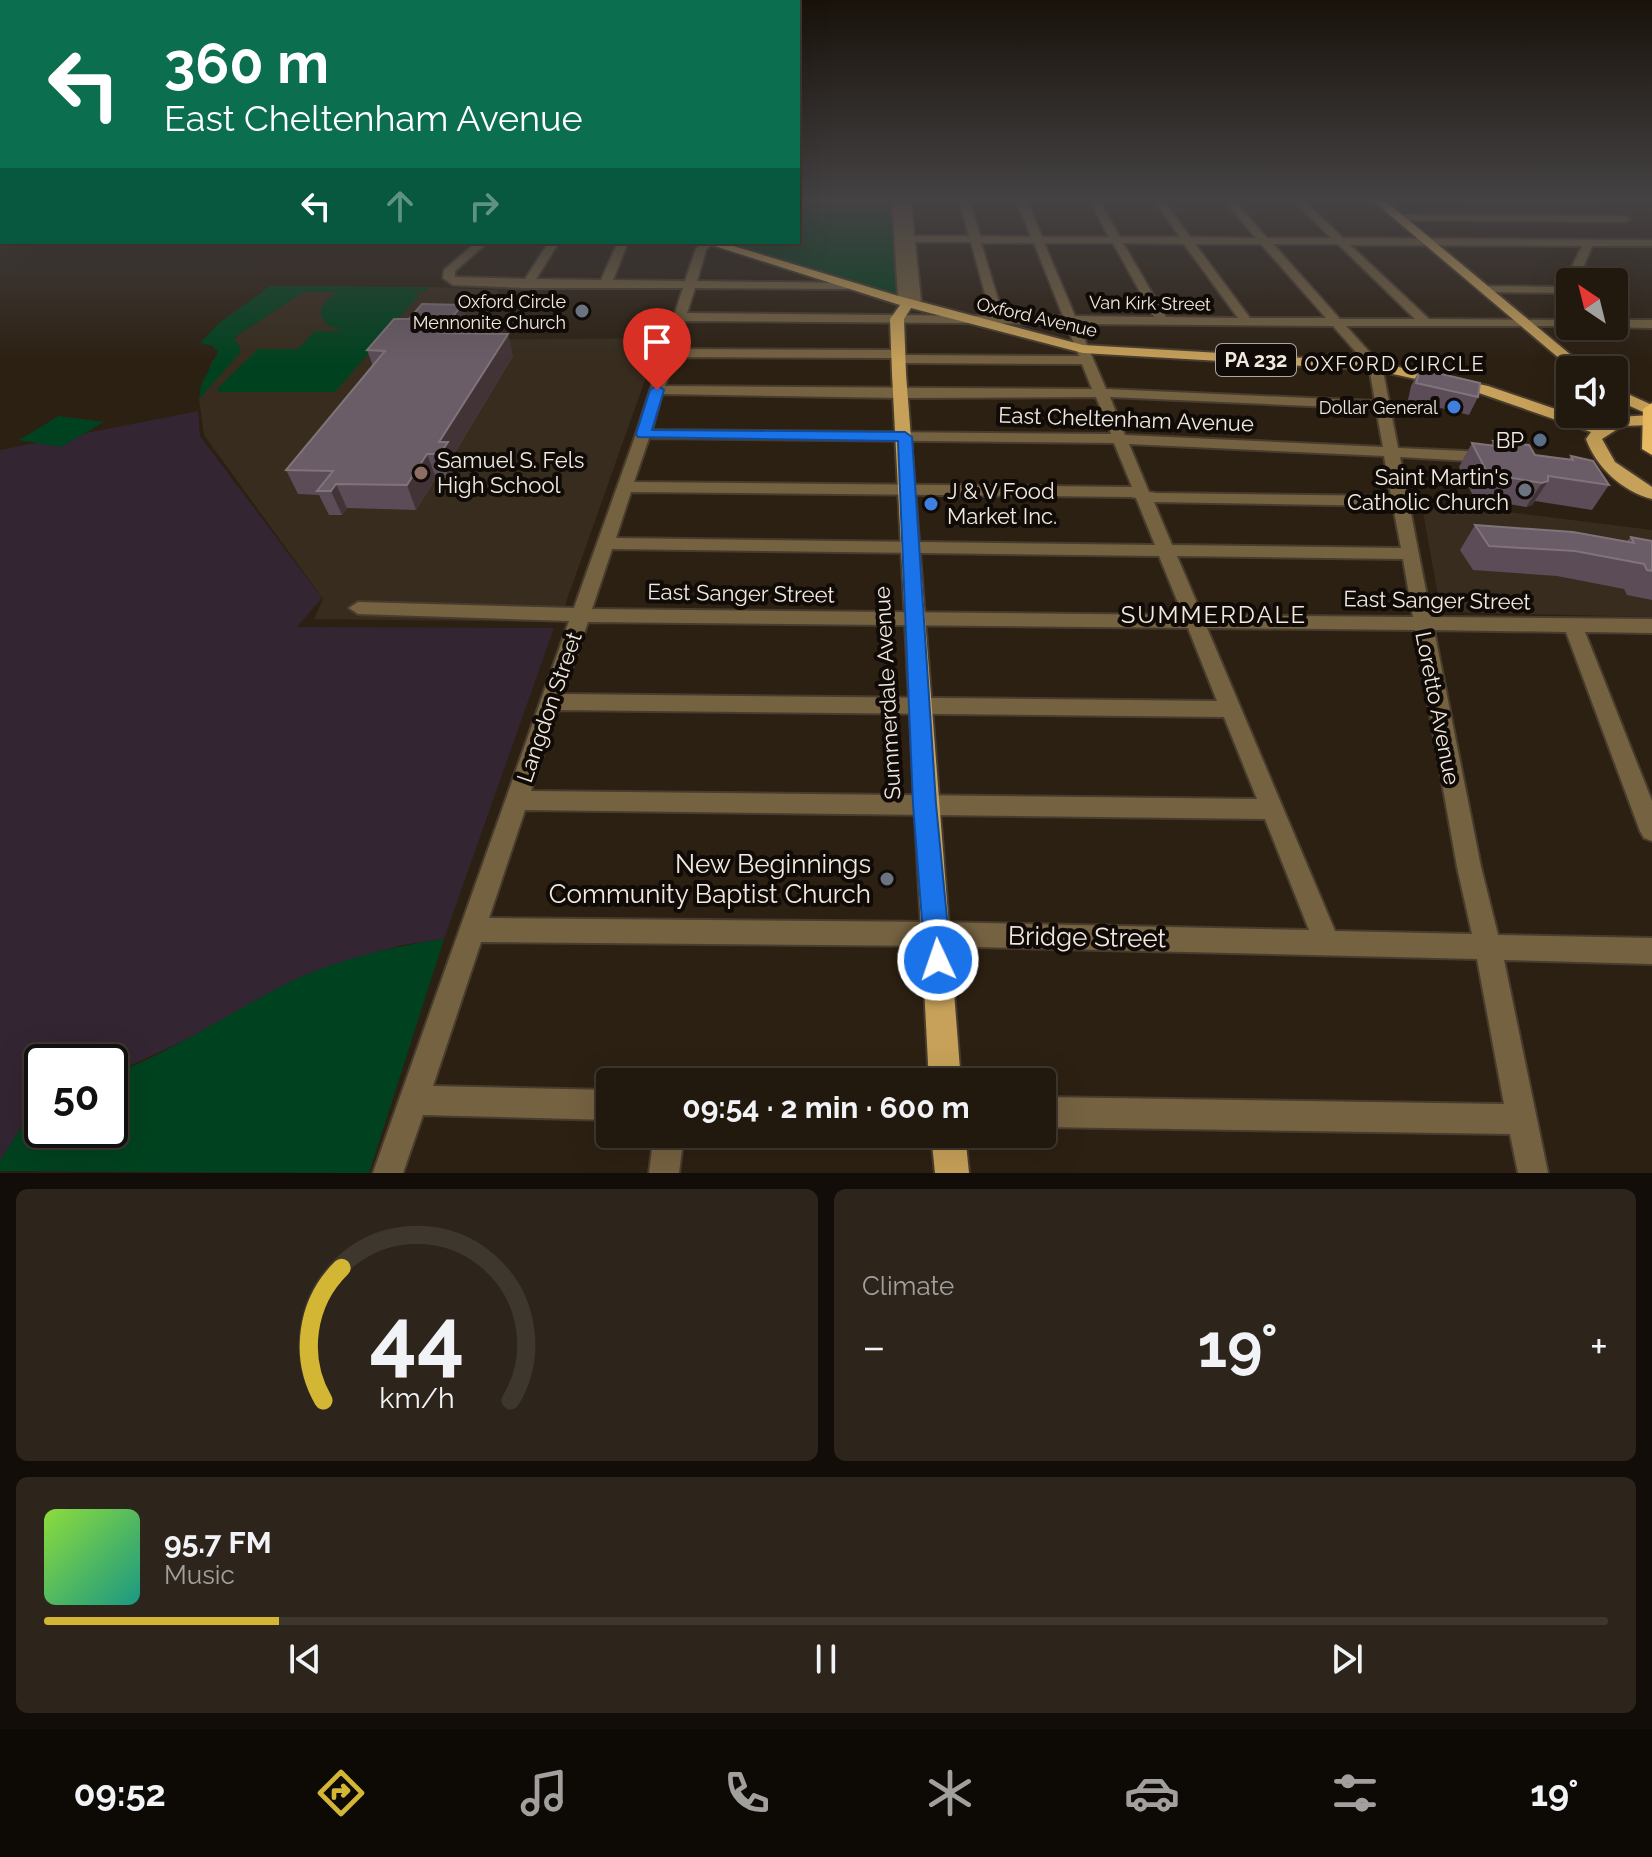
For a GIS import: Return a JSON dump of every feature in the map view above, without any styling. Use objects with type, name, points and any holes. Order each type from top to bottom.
[{"type":"highway","points":[[1652,414],[1652,449]]},
{"type":"main road","name":"Oxford Avenue","points":[[734,254],[1085,354],[1375,366],[1483,389],[1556,411]]},
{"type":"main road","points":[[1442,254],[1565,356]]},
{"type":"main road","points":[[897,319],[908,303]]},
{"type":"main road","name":"Summerdale Avenue","points":[[897,319],[924,804],[937,934],[944,1068]]},
{"type":"main road","points":[[1628,401],[1652,414]]},
{"type":"main road","points":[[1628,420],[1652,414]]},
{"type":"main road","points":[[1605,428],[1594,439],[1606,463],[1652,494]]},
{"type":"main road","points":[[949,1148],[952,1173]]},
{"type":"street","points":[[470,254],[448,274],[453,282],[847,286]]},
{"type":"street","points":[[527,285],[547,254]]},
{"type":"street","points":[[605,285],[618,254]]},
{"type":"street","name":"Langdon Street","points":[[388,1173],[643,434],[700,254]]},
{"type":"street","points":[[905,254],[904,297],[908,303]]},
{"type":"street","points":[[979,254],[998,320]]},
{"type":"street","points":[[1044,254],[1327,942]]},
{"type":"street","points":[[1123,254],[1162,321]]},
{"type":"street","points":[[1197,254],[1247,322]]},
{"type":"street","points":[[1275,254],[1375,366]]},
{"type":"street","points":[[1353,254],[1427,324]]},
{"type":"street","points":[[1484,289],[1556,290]]},
{"type":"street","name":"Van Kirk Street","points":[[682,317],[1556,324]]},
{"type":"street","points":[[1628,324],[1652,324]]},
{"type":"street","points":[[670,353],[899,356],[1085,354]]},
{"type":"street","name":"Loretto Avenue","points":[[1375,366],[1421,623],[1533,1173]]},
{"type":"street","points":[[657,390],[901,394],[1115,393],[1380,405]]},
{"type":"street","name":"East Cheltenham Avenue","points":[[643,434],[1120,439],[1510,458]]},
{"type":"street","points":[[1584,462],[1606,463]]},
{"type":"street","points":[[624,487],[1131,492],[1156,498],[1399,501]]},
{"type":"street","points":[[604,543],[1409,554]]},
{"type":"street","name":"East Sanger Street","points":[[358,608],[581,615],[1652,626]]},
{"type":"street","points":[[1573,625],[1652,831]]},
{"type":"street","points":[[550,702],[1231,709]]},
{"type":"street","points":[[517,800],[1272,809]]},
{"type":"street","name":"Bridge Street","points":[[473,930],[937,934],[1652,951]]},
{"type":"street","points":[[414,1100],[596,1105]]},
{"type":"street","points":[[1056,1112],[1522,1119]]},
{"type":"street","points":[[664,1173],[667,1148]]},
{"type":"shaded area","name":"Samuel S. Fels High School","points":[[429,287],[499,290],[467,340],[660,338],[559,622],[314,619],[323,599],[204,435],[199,399],[212,361],[240,347],[234,340],[239,334],[303,292],[427,291]]},
{"type":"shaded area","points":[[198,411],[200,436],[322,598],[297,627],[554,628],[444,939],[402,945],[336,964],[282,986],[196,1035],[128,1067],[128,1044],[24,1044],[24,1123],[0,1161],[0,450]]},
{"type":"shaded area","points":[[1421,501],[1652,530],[1652,617],[1441,612]]},
{"type":"green space","points":[[763,254],[896,254],[898,295]]},
{"type":"green space","points":[[270,286],[429,287],[427,291],[414,291],[420,294],[335,392],[220,392],[217,389],[258,349],[298,349],[315,331],[342,331],[326,324],[320,314],[324,303],[337,292],[303,292],[239,334],[234,340],[241,348],[239,354],[199,399],[201,385],[218,352],[213,346],[200,343],[218,324]]},
{"type":"green space","points":[[59,416],[104,422],[61,447],[19,440]]},
{"type":"green space","points":[[444,939],[369,1173],[0,1171],[0,1161],[24,1123],[24,1148],[128,1148],[128,1067],[299,978],[339,962]]},
{"type":"building","name":"Samuel S. Fels High School","points":[[422,304],[462,305],[440,333],[508,334],[439,442],[448,442],[440,454],[427,454],[407,485],[336,484],[331,491],[317,491],[333,471],[286,470],[385,351],[367,350],[394,319],[409,319]]},
{"type":"building","points":[[1420,369],[1480,383],[1478,397],[1416,383]]},
{"type":"building","points":[[1493,441],[1529,445],[1535,455],[1573,460],[1571,456],[1593,461],[1609,485],[1548,476],[1548,481],[1542,483],[1488,474],[1472,443],[1496,446]]},
{"type":"building","points":[[1475,525],[1573,532],[1634,543],[1631,537],[1652,541],[1652,571],[1647,570],[1644,564],[1575,551],[1489,546]]},
{"type":"place","name":"Oxford Circle Mennonite Church","points":[[582,311]]},
{"type":"place","name":"Dollar General","points":[[1454,407]]},
{"type":"place","name":"BP","points":[[1540,440]]},
{"type":"place","name":"Samuel S. Fels High School","points":[[421,473]]},
{"type":"place","name":"Saint Martin's Catholic Church","points":[[1525,490]]},
{"type":"place","name":"J & V Food Market Inc.","points":[[931,504]]},
{"type":"place","name":"New Beginnings Community Baptist Church","points":[[887,879]]},
{"type":"district","name":"OXFORD CIRCLE","points":[[1395,364]]},
{"type":"district","name":"SUMMERDALE","points":[[1214,614]]},
{"type":"route","points":[[657,390],[643,434],[905,437],[924,804],[938,960]]}]
